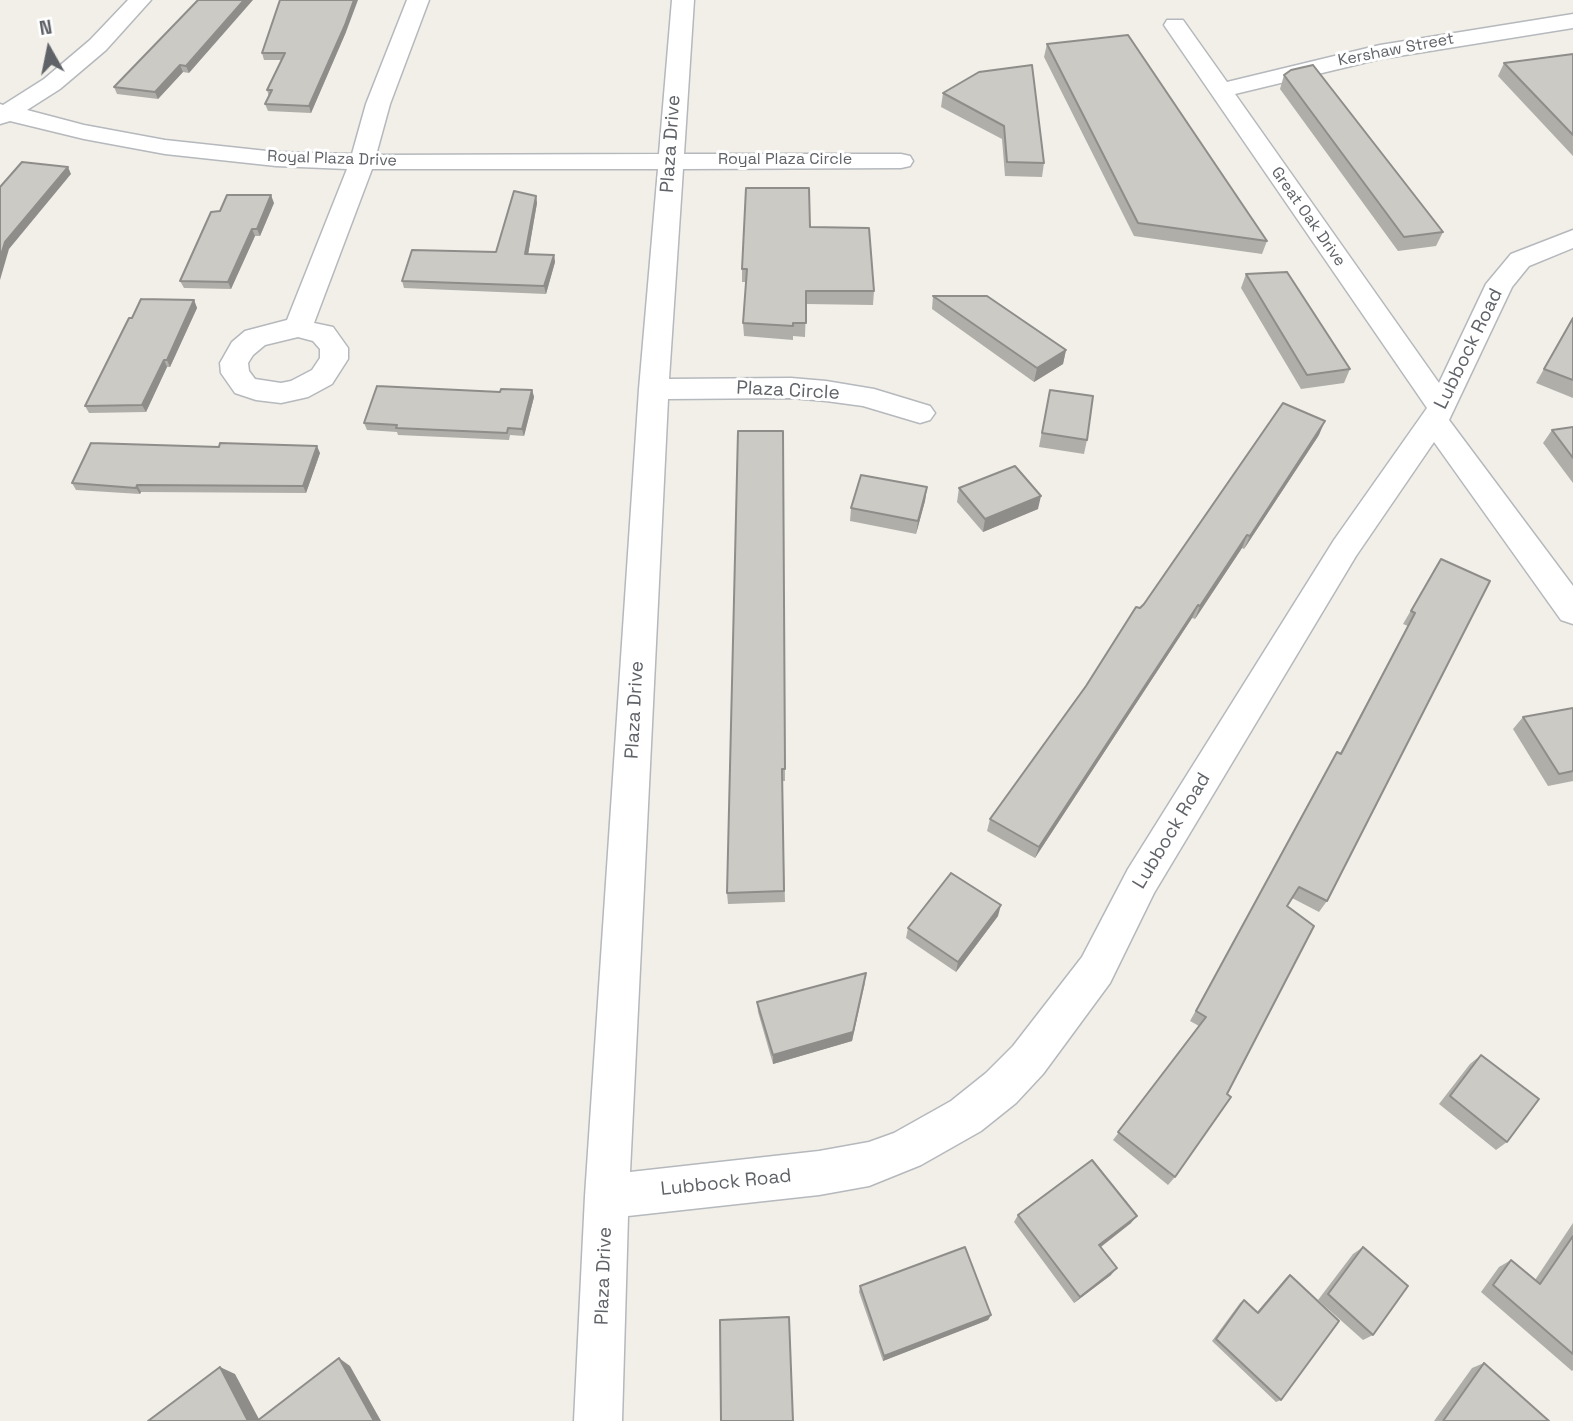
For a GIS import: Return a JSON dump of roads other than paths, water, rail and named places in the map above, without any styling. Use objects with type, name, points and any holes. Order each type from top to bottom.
[{"type":"street","points":[[1,114],[52,84],[98,45],[140,0]]},
{"type":"street","points":[[298,328],[362,162],[379,104],[418,0]]},
{"type":"street","name":"Plaza Drive","points":[[598,1421],[607,1196],[654,389],[683,0]]},
{"type":"street","name":"Kershaw Street","points":[[1220,91],[1380,52],[1573,21]]},
{"type":"street","name":"Great Oak Drive","points":[[1175,25],[1573,611]]},
{"type":"street","name":"Royal Plaza Drive","points":[[1,114],[165,147],[276,159],[362,162],[669,160]]},
{"type":"street","name":"Royal Plaza Circle","points":[[669,160],[901,161]]},
{"type":"street","name":"Lubbock Road","points":[[607,1196],[819,1173],[888,1159],[966,1116],[1001,1088],[1028,1060],[1096,970],[1141,881],[1345,548],[1438,414],[1488,306],[1511,269],[1531,254],[1573,238]]},
{"type":"street","name":"Plaza Circle","points":[[654,389],[791,388],[826,391],[864,396],[920,413]]}]
